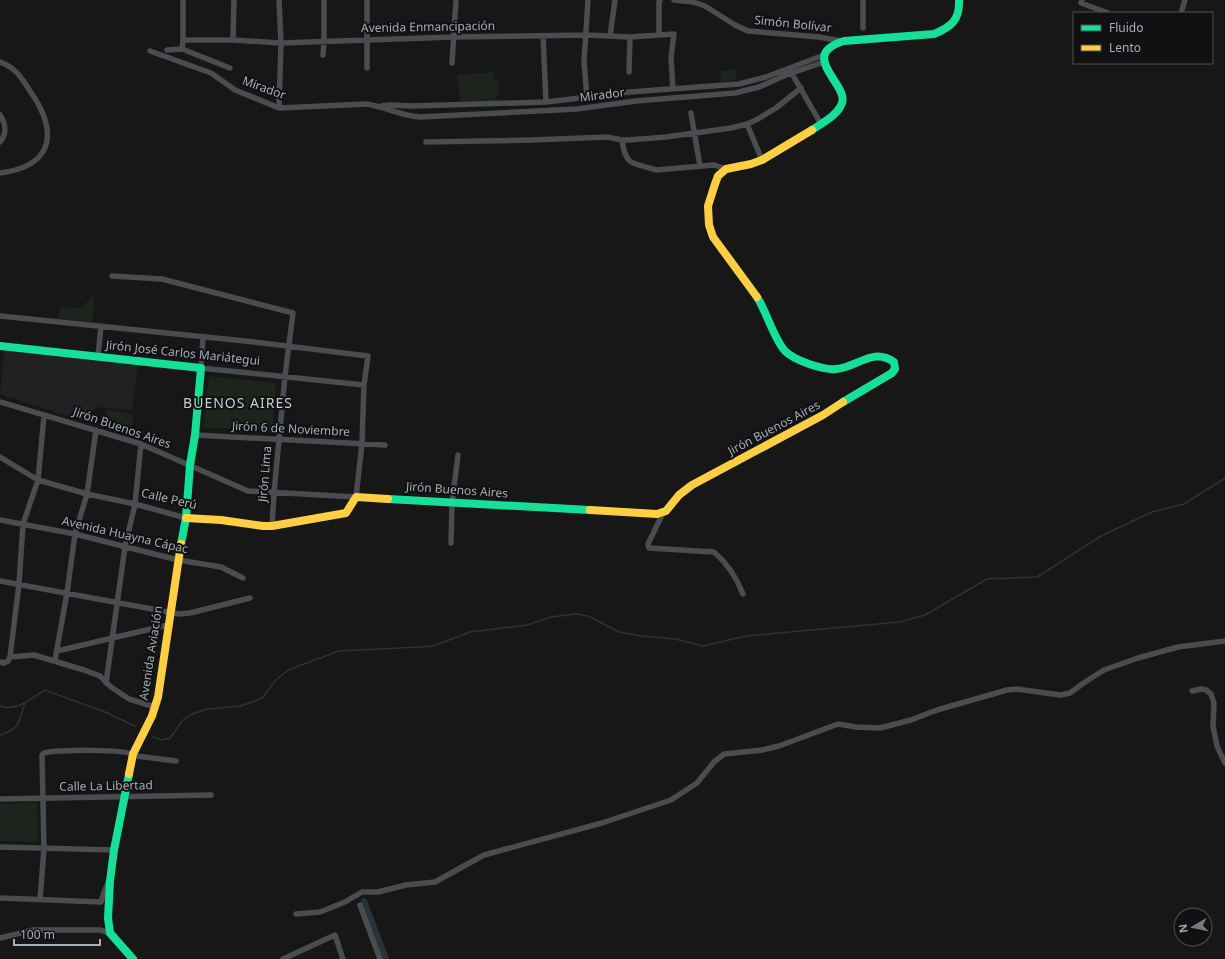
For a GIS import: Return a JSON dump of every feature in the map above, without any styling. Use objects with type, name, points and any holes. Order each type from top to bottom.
[{"type":"street","points":[[182,0],[182,49]]},
{"type":"street","points":[[233,40],[234,0]]},
{"type":"street","points":[[279,0],[281,43],[279,108]]},
{"type":"street","points":[[323,55],[324,0]]},
{"type":"street","points":[[367,0],[367,68]]},
{"type":"street","points":[[452,63],[456,0]]},
{"type":"street","points":[[587,98],[584,62],[587,35],[588,0]]},
{"type":"street","points":[[610,36],[615,0]]},
{"type":"street","points":[[659,35],[660,0]]},
{"type":"street","name":"Simón Bolívar","points":[[674,0],[693,2],[705,6],[735,25],[748,31],[819,37],[844,41]]},
{"type":"street","points":[[862,0],[863,28]]},
{"type":"street","points":[[622,140],[627,159],[637,166],[648,167],[656,170],[714,165],[726,169],[751,164],[762,160],[821,124],[836,112],[840,106],[842,99],[841,94],[824,58],[828,48],[832,44],[844,41],[926,36],[938,33],[956,20],[960,11],[959,0]]},
{"type":"street","points":[[1181,12],[1185,0]]},
{"type":"street","points":[[1081,1],[1106,12]]},
{"type":"street","name":"Avenida Enmancipación","points":[[183,40],[233,40],[281,43],[454,37],[587,35],[630,37],[674,34],[671,57],[673,89]]},
{"type":"street","points":[[543,36],[546,102]]},
{"type":"street","points":[[629,72],[630,37]]},
{"type":"street","points":[[167,50],[182,49],[230,68]]},
{"type":"street","name":"Mirador","points":[[150,51],[211,73],[235,90],[279,108],[356,104],[378,106],[413,106],[546,102],[629,92],[745,84],[790,71],[824,58]]},
{"type":"street","points":[[0,62],[11,67],[19,74],[38,103],[48,130],[47,143],[38,158],[24,168],[0,174]]},
{"type":"street","points":[[790,71],[821,124]]},
{"type":"street","name":"Mirador","points":[[378,106],[406,115],[420,117],[577,109],[636,101],[735,93],[759,87],[790,71]]},
{"type":"street","points":[[426,142],[607,137],[622,140],[666,137],[694,133],[747,124],[776,108],[801,88]]},
{"type":"street","points":[[691,113],[700,166]]},
{"type":"street","points":[[0,116],[4,121],[5,130],[4,137],[0,142]]},
{"type":"street","points":[[747,124],[762,160]]},
{"type":"street","name":"Jirón Buenos Aires","points":[[0,402],[141,444],[248,491],[652,515],[663,513],[679,495],[692,485],[824,415],[892,373],[895,369],[894,362],[891,359],[878,356],[865,359],[842,369],[833,369],[799,360],[784,350],[762,304],[717,242],[710,229],[707,213],[711,196],[718,176],[726,169]]},
{"type":"street","name":"Jirón Lima","points":[[112,276],[173,281],[293,313],[285,376],[272,526]]},
{"type":"street","points":[[0,316],[288,346],[368,356],[364,385],[362,444],[356,497]]},
{"type":"street","points":[[98,356],[101,326]]},
{"type":"street","name":"Avenida Aviación","points":[[110,933],[108,918],[110,881],[114,850],[134,754],[155,707],[186,518],[203,337]]},
{"type":"street","name":"Jirón José Carlos Mariátegui","points":[[0,346],[364,385]]},
{"type":"street","points":[[10,658],[19,584],[23,524],[38,480],[44,416]]},
{"type":"street","points":[[55,660],[67,593],[75,534],[87,494],[96,430]]},
{"type":"street","name":"Jirón 6 de Noviembre","points":[[195,435],[385,445]]},
{"type":"street","points":[[106,683],[125,547],[135,504],[141,444]]},
{"type":"street","points":[[451,543],[452,503],[458,455]]},
{"type":"street","name":"Calle Perú","points":[[0,457],[38,480],[87,494],[135,504],[186,518],[221,520],[272,526],[343,514],[348,510],[356,497]]},
{"type":"street","points":[[663,513],[648,544],[649,548],[714,552],[722,559],[739,583],[744,594]]},
{"type":"street","name":"Avenida Huayna Cápac","points":[[0,520],[75,534],[178,560],[221,567],[243,578]]},
{"type":"street","points":[[0,581],[185,614],[250,598]]},
{"type":"street","points":[[57,651],[168,625]]},
{"type":"street","points":[[296,914],[320,912],[345,902],[362,892],[378,892],[406,885],[435,882],[484,855],[602,822],[671,800],[697,784],[714,762],[724,754],[762,750],[779,746],[838,724],[856,727],[880,728],[911,720],[937,710],[1007,690],[1017,689],[1060,695],[1070,693],[1104,670],[1138,658],[1178,647],[1225,641]]},
{"type":"street","points":[[0,662],[4,663],[10,658],[34,654],[55,660],[100,676],[118,693],[129,699],[155,707]]},
{"type":"street","points":[[1192,691],[1201,689],[1206,690],[1211,694],[1214,703],[1213,726],[1217,746],[1225,763]]},
{"type":"street","points":[[40,899],[44,849],[42,755],[46,752],[98,750],[176,761]]},
{"type":"street","name":"Calle La Libertad","points":[[0,799],[212,795]]},
{"type":"street","points":[[0,847],[114,850]]},
{"type":"street","points":[[0,898],[101,902],[110,881]]},
{"type":"street","points":[[360,905],[380,959]]},
{"type":"street","points":[[0,938],[33,930],[100,930],[110,933],[133,959]]},
{"type":"street","points":[[283,959],[335,936],[343,959]]},
{"type":"shaded area","points":[[735,69],[736,80],[721,82],[720,71]]},
{"type":"shaded area","points":[[494,72],[494,79],[498,79],[499,95],[496,95],[497,101],[460,102],[457,75]]},
{"type":"shaded area","points":[[95,292],[92,322],[58,319],[60,306],[73,308],[82,307]]},
{"type":"shaded area","points":[[4,351],[138,366],[132,410],[95,407],[90,423],[0,394]]},
{"type":"shaded area","points":[[209,376],[276,383],[272,432],[203,427]]},
{"type":"shaded area","points":[[107,409],[134,415],[129,434],[103,426]]},
{"type":"shaded area","points":[[37,802],[38,842],[0,841],[0,804]]},
{"type":"waterway","points":[[153,737],[162,740],[170,738],[183,720],[192,714],[208,709],[240,706],[256,701],[263,697],[275,681],[288,670],[339,651],[433,646],[470,632],[527,625],[551,617],[576,614],[588,616],[619,632],[641,636],[675,639],[703,646],[746,636],[900,622],[925,615],[987,579],[1037,577],[1101,536],[1152,512],[1184,504],[1225,478]]},
{"type":"waterway","points":[[0,706],[18,706],[45,690],[105,712],[135,726]]},
{"type":"waterway","points":[[0,735],[12,730],[18,724],[25,703]]},
{"type":"waterway","points":[[364,901],[386,959]]},
{"type":"traffic: fast","points":[[812,130],[833,115],[842,103],[842,96],[839,88],[825,62],[825,54],[831,47],[844,41],[934,34],[945,29],[956,18],[959,0]]},
{"type":"traffic: fast","points":[[757,297],[781,346],[785,351],[797,359],[826,369],[844,368],[865,359],[879,356],[894,362],[895,369],[892,373],[843,402]]},
{"type":"traffic: fast","points":[[0,346],[201,368],[195,435],[190,465],[186,518],[181,544]]},
{"type":"traffic: fast","points":[[388,499],[590,510]]},
{"type":"traffic: fast","points":[[129,774],[114,850],[110,881],[108,918],[110,933],[133,959]]},
{"type":"traffic: slow","points":[[757,297],[713,237],[709,225],[708,206],[715,184],[718,176],[726,169],[751,164],[762,160],[812,130]]},
{"type":"traffic: slow","points":[[590,510],[657,514],[666,511],[679,495],[692,485],[823,415],[843,402]]},
{"type":"traffic: slow","points":[[186,518],[221,520],[272,526],[346,513],[356,497],[388,499]]},
{"type":"traffic: slow","points":[[129,774],[133,754],[152,716],[158,697],[181,544]]},
{"type":"district","name":"BUENOS AIRES","points":[[238,403]]}]
